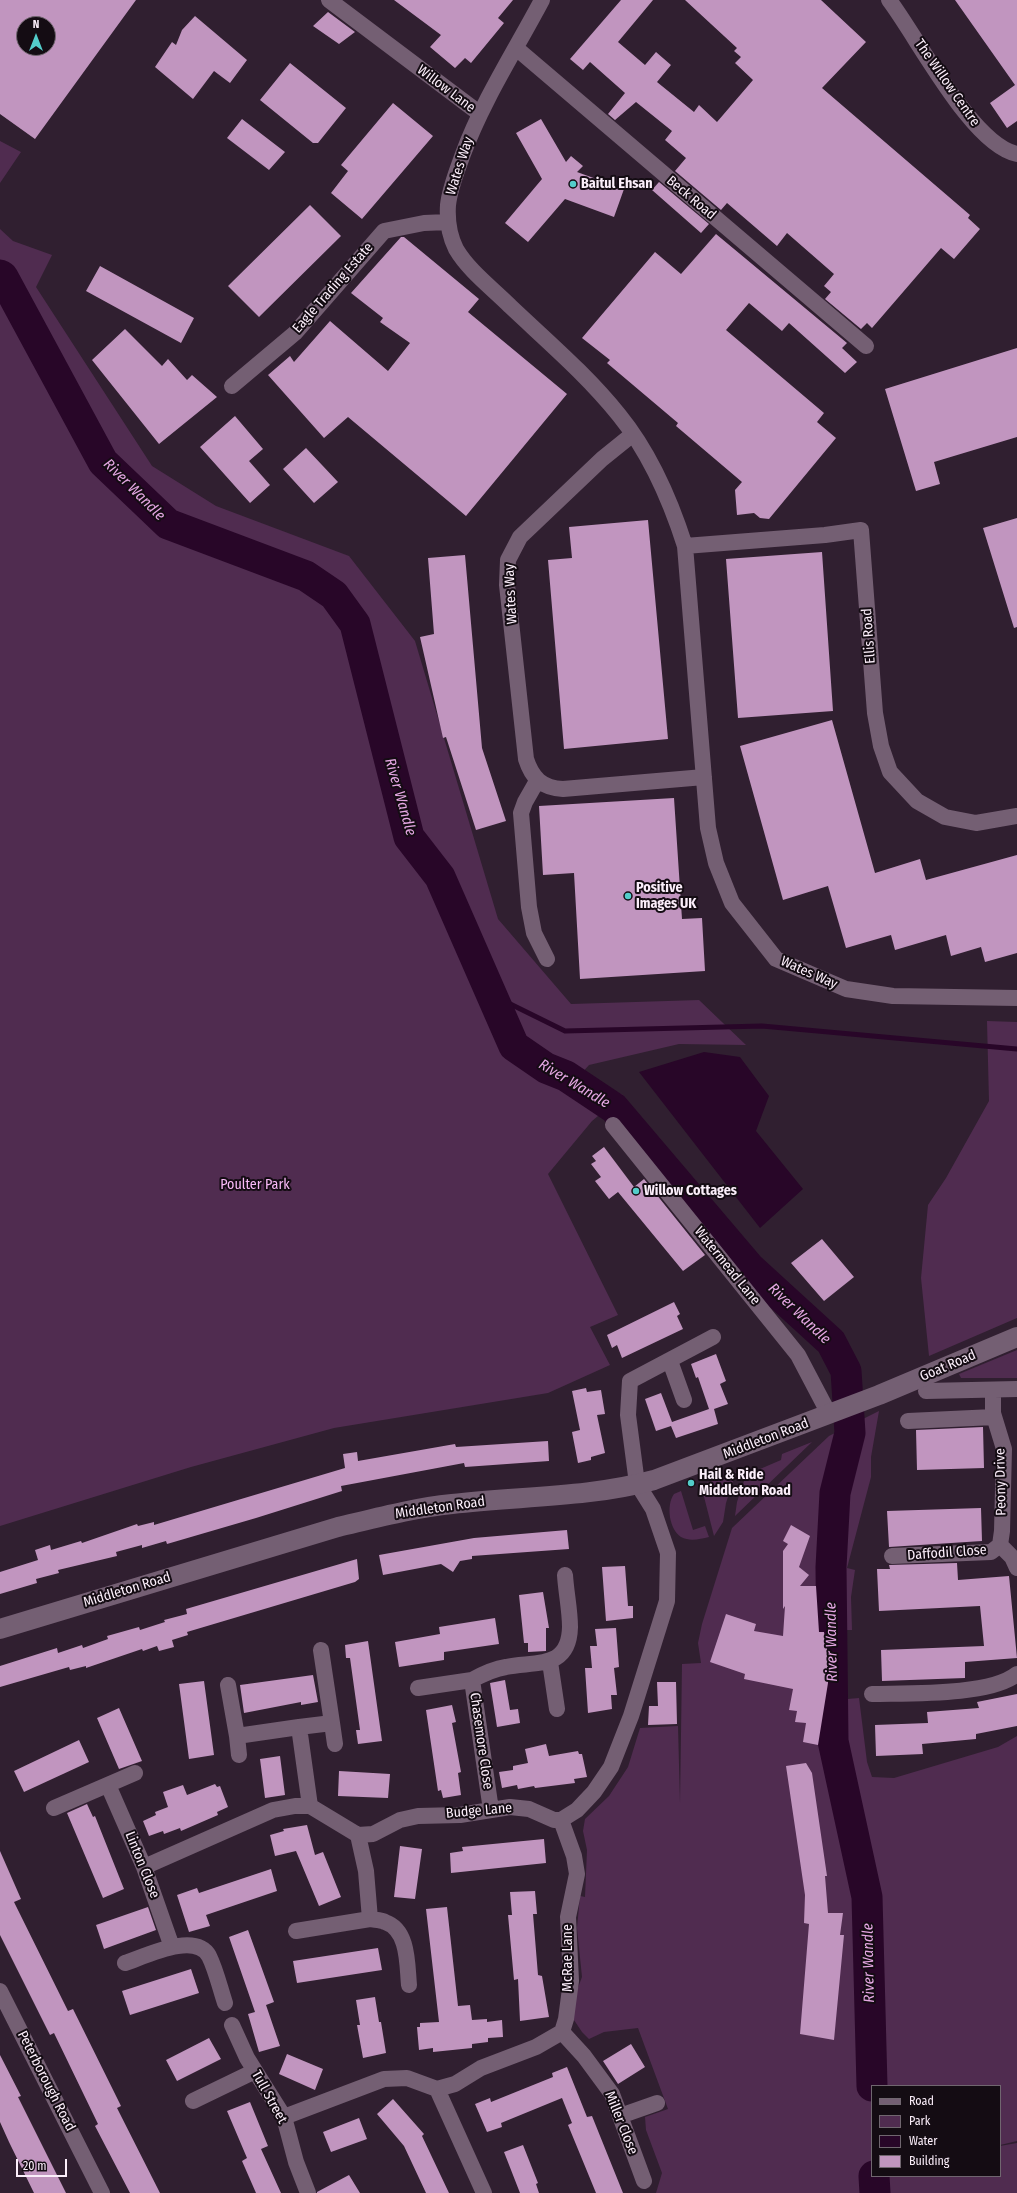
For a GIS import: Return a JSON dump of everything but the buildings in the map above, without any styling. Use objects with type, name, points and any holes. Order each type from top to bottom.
[{"type":"street","name":"Willow Lane","points":[[329,0],[479,113],[542,0]]},
{"type":"street","name":"The Willow Centre","points":[[889,0],[972,121],[999,147],[1017,154]]},
{"type":"street","name":"Beck Road","points":[[516,48],[866,346]]},
{"type":"street","name":"Wates Way","points":[[479,113],[453,180],[448,204],[448,222],[456,248],[470,267],[600,393],[633,434],[671,504],[685,546],[708,828],[716,864],[732,903],[776,959],[846,989],[893,996],[1017,998]]},
{"type":"street","name":"Eagle Trading Estate","points":[[232,386],[295,333],[384,231],[424,223],[448,222]]},
{"type":"street","name":"Wates Way","points":[[537,781],[526,759],[507,585],[508,560],[514,545],[527,529],[602,459],[633,434]]},
{"type":"street","name":"Ellis Road","points":[[685,546],[825,535],[861,530],[875,713],[881,746],[890,772],[900,785],[917,801],[945,817],[976,823],[1017,816]]},
{"type":"street","points":[[547,959],[534,933],[529,907],[521,813],[525,802],[537,781],[550,789],[563,789],[704,777]]},
{"type":"street","name":"Watermead Lane","points":[[613,1125],[794,1350],[829,1414]]},
{"type":"street","points":[[561,1820],[577,1810],[590,1797],[611,1767],[631,1716],[667,1601],[668,1553],[653,1509],[638,1485],[628,1415],[630,1381],[713,1337]]},
{"type":"street","name":"Goat Road","points":[[879,1395],[1017,1337]]},
{"type":"street","points":[[670,1361],[684,1400]]},
{"type":"street","points":[[926,1391],[1017,1389]]},
{"type":"street","name":"Peony Drive","points":[[993,1390],[994,1418],[1004,1449],[1002,1531],[1000,1545]]},
{"type":"street","name":"Middleton Road","points":[[0,1628],[338,1527],[394,1514],[451,1504],[599,1492],[638,1485],[716,1458],[879,1395]]},
{"type":"street","points":[[908,1421],[994,1418]]},
{"type":"street","points":[[1000,1545],[1012,1557],[1017,1568]]},
{"type":"street","name":"Daffodil Close","points":[[892,1556],[991,1552],[1000,1545]]},
{"type":"street","points":[[557,1709],[550,1662],[560,1655],[567,1642],[570,1628],[565,1575]]},
{"type":"street","points":[[321,1650],[335,1744]]},
{"type":"street","name":"Chasemore Close","points":[[491,1810],[472,1680],[500,1668],[550,1662]]},
{"type":"street","points":[[872,1694],[950,1692],[1009,1680],[1017,1674]]},
{"type":"street","points":[[418,1688],[472,1680]]},
{"type":"street","points":[[228,1685],[239,1755]]},
{"type":"street","points":[[237,1736],[332,1723]]},
{"type":"street","points":[[300,1727],[310,1806]]},
{"type":"street","points":[[54,1808],[135,1772]]},
{"type":"street","name":"Linton Close","points":[[108,1784],[144,1866],[172,1947]]},
{"type":"street","points":[[144,1866],[273,1810],[295,1806],[310,1806],[347,1831],[358,1835],[366,1871],[370,1919]]},
{"type":"street","name":"Budge Lane","points":[[358,1835],[373,1834],[400,1820],[418,1816],[460,1815],[510,1807],[529,1809],[554,1820],[561,1820]]},
{"type":"street","name":"McRae Lane","points":[[561,1820],[574,1856],[576,1874],[568,1917],[571,1981],[566,2019],[562,2032]]},
{"type":"street","points":[[296,1931],[370,1919],[386,1922],[400,1935],[406,1950],[410,1985]]},
{"type":"street","points":[[125,1964],[172,1947],[188,1945],[200,1949],[208,1955],[225,2004]]},
{"type":"street","name":"Peterborough Road","points":[[0,1991],[102,2193]]},
{"type":"street","name":"Tull Street","points":[[232,2025],[246,2058],[284,2117],[296,2162],[308,2193]]},
{"type":"street","points":[[284,2117],[384,2079],[407,2078],[437,2089],[455,2084],[481,2068],[536,2048],[562,2032]]},
{"type":"street","name":"Miller Close","points":[[562,2032],[584,2056],[612,2094],[644,2181]]},
{"type":"street","points":[[193,2101],[255,2071]]},
{"type":"street","points":[[437,2089],[484,2193]]},
{"type":"street","points":[[620,2116],[657,2103]]},
{"type":"green space","points":[[0,141],[21,152],[0,183]]},
{"type":"green space","name":"Poulter Park","points":[[0,229],[13,241],[52,255],[36,287],[152,466],[216,506],[349,556],[415,641],[498,919],[571,1004],[699,1000],[746,1045],[679,1044],[589,1065],[580,1075],[623,1095],[592,1121],[548,1174],[618,1315],[590,1327],[610,1365],[548,1393],[334,1428],[191,1467],[0,1526]]},
{"type":"green space","points":[[987,1021],[1017,1022],[1017,1318],[929,1356],[921,1278],[928,1205],[946,1178],[989,1101]]},
{"type":"green space","points":[[1017,1350],[1017,1378],[961,1378],[959,1374]]},
{"type":"green space","points":[[879,1411],[871,1457],[871,1477],[847,1568],[855,1570],[851,1597],[852,1630],[845,1630],[844,1640],[835,1641],[836,1654],[829,1654],[827,1692],[834,1694],[836,1700],[859,1698],[867,1762],[872,1777],[894,1778],[998,1747],[1017,1736],[1017,2141],[1001,2145],[1001,2085],[871,2085],[871,2177],[1001,2177],[1001,2146],[1017,2143],[1017,2193],[656,2193],[662,2173],[646,2130],[645,2117],[668,2109],[638,2028],[604,2032],[589,2039],[582,2032],[572,2017],[576,1993],[582,1977],[577,1928],[580,1896],[585,1897],[587,1850],[583,1831],[585,1819],[609,1796],[628,1767],[640,1728],[678,1726],[680,1803],[682,1664],[701,1663],[698,1643],[702,1624],[732,1528],[829,1436]]},
{"type":"green space","points":[[812,1442],[735,1516],[737,1502],[746,1475],[781,1460],[782,1454]]},
{"type":"green space","points":[[736,1472],[726,1503],[723,1522],[714,1536],[701,1485]]},
{"type":"green space","points":[[681,1491],[693,1530],[705,1526],[709,1537],[695,1540],[684,1539],[677,1533],[671,1523],[670,1504],[674,1494]]},
{"type":"water","points":[[704,1052],[740,1057],[769,1096],[756,1131],[803,1189],[760,1228],[639,1072]]},
{"type":"waterway","name":"River Wandle","points":[[0,275],[3,277],[103,462],[168,524],[306,576],[334,595],[355,624],[409,837],[440,877],[514,1046],[546,1068],[566,1076],[614,1108],[750,1268],[831,1342],[846,1371],[850,1433],[835,1493],[831,1567],[833,1741],[867,1897],[872,2085]]},
{"type":"waterway","points":[[490,994],[565,1031],[762,1026],[1017,1049]]},
{"type":"waterway","name":"River Wandle","points":[[874,2177],[875,2193]]},
{"type":"place","name":"Baitul Ehsan","points":[[573,184]]},
{"type":"place","name":"Positive Images UK","points":[[628,896]]},
{"type":"place","name":"Willow Cottages","points":[[636,1191]]},
{"type":"place","name":"Hail & Ride Middleton Road","points":[[691,1483]]}]
